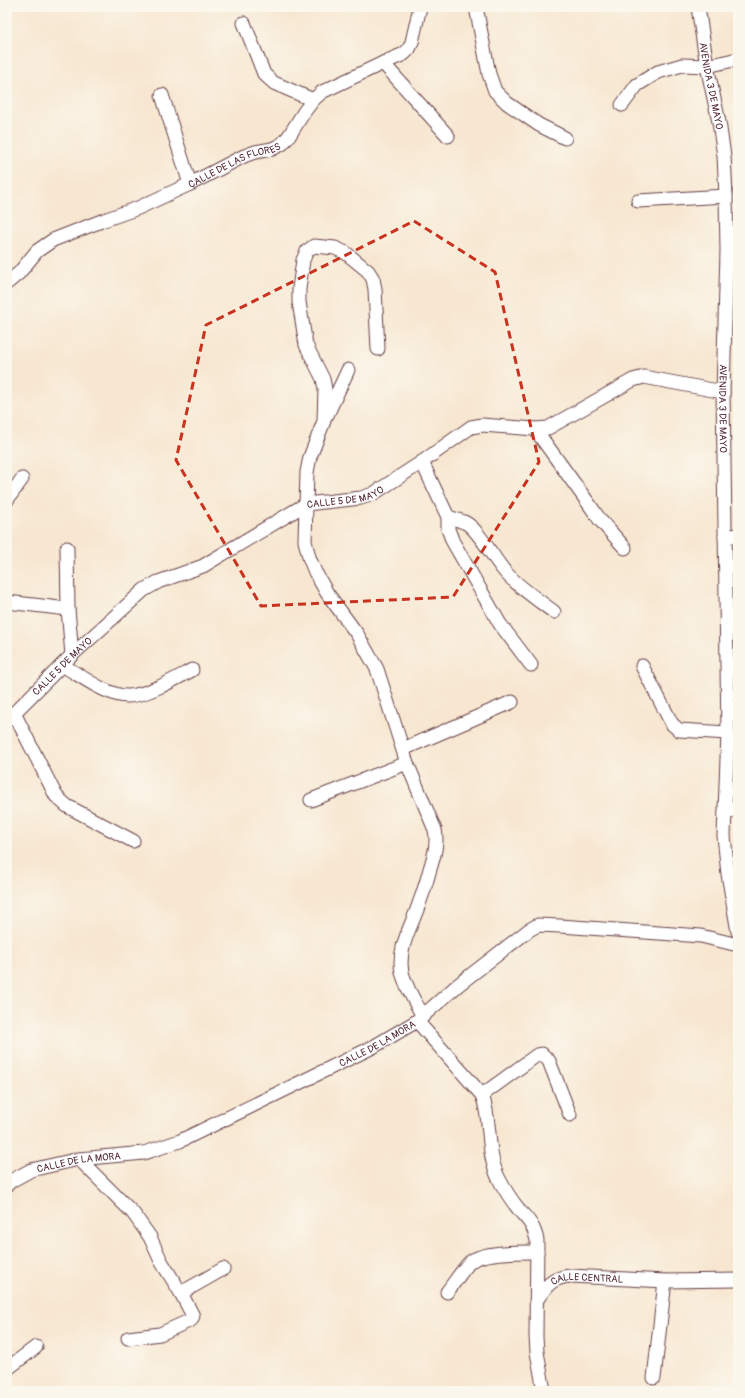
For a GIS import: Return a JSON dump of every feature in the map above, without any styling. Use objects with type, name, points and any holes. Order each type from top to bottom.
[{"type":"street","name":"CALLE DE LAS FLORES","points":[[7,283],[19,273],[37,250],[44,245],[62,236],[138,208],[190,184],[244,156],[255,152],[272,149],[282,144],[289,136],[312,100],[322,92],[382,62],[404,54],[409,49],[412,42],[420,7]]},
{"type":"street","points":[[476,7],[489,74],[495,90],[507,103],[539,125],[565,138]]},
{"type":"street","name":"AVENIDA 3 DE MAYO","points":[[698,7],[707,66],[719,122],[724,156],[726,196],[732,252],[723,392],[732,536],[728,734],[724,836],[728,874],[738,932]]},
{"type":"street","points":[[244,23],[264,74],[274,84],[312,100]]},
{"type":"street","points":[[622,105],[637,86],[658,72],[682,65],[707,66],[738,59]]},
{"type":"street","points":[[382,62],[448,136]]},
{"type":"street","points":[[162,95],[190,184]]},
{"type":"street","points":[[638,201],[726,196]]},
{"type":"street","points":[[324,421],[325,389],[323,379],[306,345],[299,302],[299,289],[303,260],[307,250],[314,246],[335,248],[346,253],[368,271],[373,279],[375,289],[378,349]]},
{"type":"street","points":[[348,370],[324,421],[310,457],[307,472],[305,541],[315,572],[327,593],[357,634],[377,669],[407,763],[432,822],[436,836],[435,850],[426,883],[405,940],[402,952],[402,972],[420,1018],[482,1095],[486,1105],[490,1148],[498,1177],[511,1198],[533,1227],[537,1240],[537,1352],[544,1391]]},
{"type":"street","name":"CALLE 5 DE MAYO","points":[[11,716],[72,655],[144,590],[158,582],[203,566],[306,504],[360,498],[373,494],[422,462],[471,427],[482,425],[535,429],[548,428],[639,378],[650,378],[723,392]]},
{"type":"street","points":[[535,429],[592,510],[625,548]]},
{"type":"street","points":[[422,462],[448,517],[448,529],[453,542],[500,624],[531,665]]},
{"type":"street","points":[[7,500],[22,479]]},
{"type":"street","points":[[448,517],[466,523],[474,530],[506,573],[554,612]]},
{"type":"street","points":[[67,548],[68,609],[72,655]]},
{"type":"street","points":[[7,602],[68,609]]},
{"type":"street","points":[[62,665],[93,684],[113,693],[129,696],[146,692],[166,684],[192,670]]},
{"type":"street","points":[[642,666],[672,724],[679,730],[728,734]]},
{"type":"street","points":[[403,749],[512,702]]},
{"type":"street","points":[[11,716],[56,796],[67,806],[133,841]]},
{"type":"street","points":[[312,800],[407,763]]},
{"type":"street","points":[[725,814],[738,806]]},
{"type":"street","name":"CALLE DE LA MORA","points":[[7,1185],[11,1181],[31,1170],[79,1159],[144,1153],[180,1141],[373,1047],[420,1018],[458,985],[529,930],[538,925],[701,936],[738,945]]},
{"type":"street","points":[[482,1095],[537,1055],[542,1054],[546,1056],[549,1061],[570,1115]]},
{"type":"street","points":[[79,1159],[133,1213],[150,1237],[161,1261],[193,1316],[191,1320],[160,1334],[128,1338]]},
{"type":"street","points":[[447,1292],[471,1261],[489,1254],[537,1252]]},
{"type":"street","points":[[181,1293],[223,1269]]},
{"type":"street","name":"CALLE CENTRAL","points":[[536,1301],[546,1287],[553,1281],[562,1277],[665,1281],[738,1280]]},
{"type":"street","points":[[654,1378],[665,1281]]},
{"type":"street","points":[[7,1369],[36,1347]]},
{"type":"highlighted area","points":[[414,221],[495,272],[539,462],[453,597],[261,606],[176,460],[206,325]]}]
